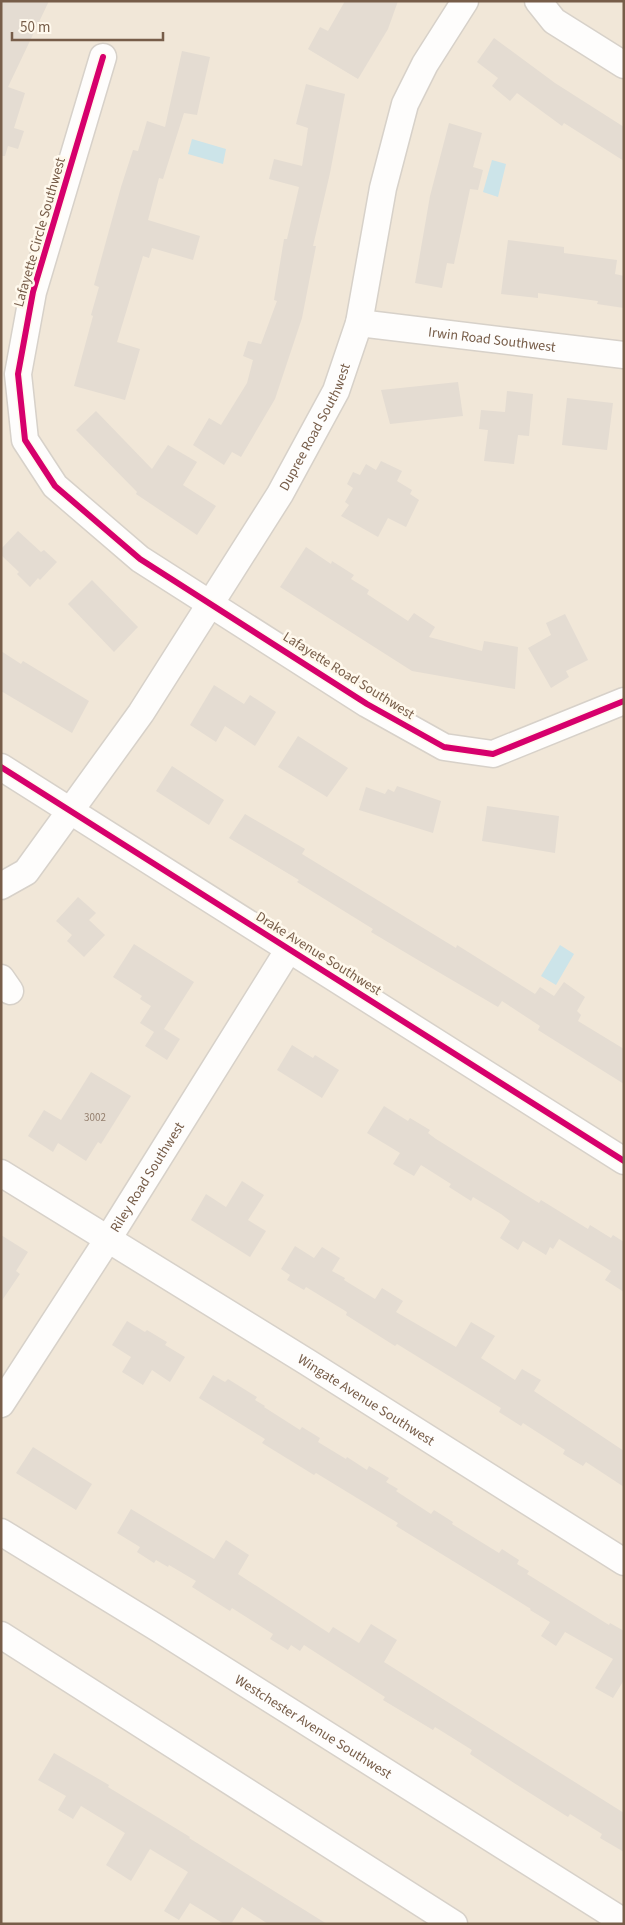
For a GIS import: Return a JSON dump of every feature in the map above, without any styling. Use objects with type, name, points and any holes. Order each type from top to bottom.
[{"type":"street","name":"Dupree Road Southwest","points":[[1,886],[26,872],[141,713],[280,494],[336,391],[359,323],[383,188],[405,104],[425,64],[465,1]]},
{"type":"street","points":[[538,1],[554,21],[624,65]]},
{"type":"street","name":"Lafayette Circle Southwest","points":[[86,512],[55,486],[25,440],[18,374],[33,292],[103,57]]},
{"type":"street","name":"Irwin Road Southwest","points":[[359,323],[624,355]]},
{"type":"street","name":"Lafayette Road Southwest","points":[[86,512],[140,558],[367,704],[444,747],[493,754],[624,701]]},
{"type":"street","name":"Drake Avenue Southwest","points":[[1,766],[624,1161]]},
{"type":"street","name":"Riley Road Southwest","points":[[1,1404],[108,1239],[289,949]]},
{"type":"street","name":"Wingate Avenue Southwest","points":[[1,1173],[624,1562]]},
{"type":"street","name":"Westchester Avenue Southwest","points":[[1,1532],[159,1629],[624,1922]]},
{"type":"street","points":[[1,1635],[454,1924]]},
{"type":"shaded area","points":[[1,1],[624,1],[624,1924],[1,1924]]},
{"type":"water","points":[[192,139],[226,149],[223,164],[188,154]]},
{"type":"water","points":[[492,160],[506,164],[498,197],[483,192]]},
{"type":"water","points":[[560,945],[574,954],[556,985],[541,976]]},
{"type":"building","points":[[1,1],[49,1],[8,87],[25,93],[14,128],[24,131],[18,149],[8,146],[5,156],[1,156]]},
{"type":"building","points":[[345,1],[398,1],[388,29],[358,79],[308,49],[320,27],[328,31]]},
{"type":"building","points":[[494,38],[555,83],[624,127],[624,161],[564,123],[562,126],[517,93],[510,101],[492,86],[498,78],[477,62]]},
{"type":"building","points":[[182,51],[210,57],[197,115],[184,113],[163,179],[159,178],[148,220],[200,236],[193,260],[152,248],[149,258],[143,256],[117,342],[140,349],[125,400],[74,386],[99,287],[94,285],[121,187],[133,150],[138,151],[147,121],[165,127]]},
{"type":"building","points":[[306,84],[345,94],[330,173],[313,246],[316,246],[302,318],[275,399],[241,457],[232,452],[224,465],[193,445],[209,418],[221,425],[247,383],[253,360],[243,356],[248,341],[261,344],[277,301],[274,300],[284,239],[287,239],[299,187],[269,179],[274,159],[302,166],[308,128],[296,124]]},
{"type":"building","points":[[449,123],[482,133],[473,167],[483,170],[478,190],[470,189],[454,264],[447,263],[442,288],[415,283],[430,196]]},
{"type":"building","points":[[508,240],[564,247],[564,253],[617,260],[615,274],[624,276],[624,308],[597,304],[598,301],[538,293],[538,298],[501,294]]},
{"type":"building","points":[[458,382],[463,416],[390,424],[381,390]]},
{"type":"building","points":[[507,391],[533,394],[529,436],[518,435],[514,464],[484,461],[488,430],[479,429],[481,410],[505,412]]},
{"type":"building","points":[[567,398],[613,403],[607,450],[562,445]]},
{"type":"building","points":[[96,411],[152,469],[168,445],[197,462],[183,485],[216,506],[197,535],[136,494],[137,492],[76,430]]},
{"type":"building","points":[[381,461],[402,471],[397,481],[412,490],[410,494],[419,500],[406,527],[388,518],[378,537],[341,516],[349,505],[345,502],[353,488],[347,484],[353,472],[360,475],[366,464],[376,470]]},
{"type":"building","points":[[18,531],[41,552],[44,550],[57,562],[40,580],[38,578],[30,587],[17,574],[19,572],[1,555],[1,549]]},
{"type":"building","points":[[306,547],[331,564],[332,561],[354,575],[351,579],[369,590],[367,594],[408,621],[414,613],[435,627],[429,637],[482,651],[484,641],[518,647],[515,689],[412,671],[280,587]]},
{"type":"building","points":[[92,580],[138,627],[114,652],[68,604]]},
{"type":"building","points":[[565,614],[588,660],[566,671],[569,677],[551,688],[528,648],[551,635],[546,623]]},
{"type":"building","points":[[1,651],[21,664],[23,661],[89,701],[72,733],[1,691]]},
{"type":"building","points":[[214,685],[244,704],[250,695],[276,712],[255,746],[225,726],[216,742],[190,725]]},
{"type":"building","points":[[298,736],[348,768],[327,797],[278,767]]},
{"type":"building","points":[[172,766],[224,800],[209,825],[156,791]]},
{"type":"building","points":[[397,786],[441,801],[433,833],[359,810],[366,787],[385,794],[388,789],[394,792]]},
{"type":"building","points":[[487,806],[559,816],[555,853],[482,841]]},
{"type":"building","points":[[245,814],[305,849],[302,854],[456,948],[457,945],[535,994],[540,987],[554,996],[564,982],[585,997],[577,1011],[581,1015],[578,1021],[624,1049],[624,1084],[538,1030],[540,1026],[502,1001],[498,1007],[371,932],[373,929],[297,882],[299,880],[229,838]]},
{"type":"building","points":[[78,897],[96,913],[89,920],[105,935],[84,957],[67,941],[72,935],[56,921]]},
{"type":"building","points":[[134,944],[194,982],[164,1029],[180,1039],[167,1060],[145,1046],[154,1032],[140,1023],[151,1006],[140,999],[142,996],[113,977]]},
{"type":"building","points":[[292,1045],[313,1058],[315,1055],[339,1070],[322,1098],[277,1070]]},
{"type":"building","points":[[91,1072],[131,1096],[101,1144],[98,1142],[86,1161],[58,1143],[53,1152],[28,1136],[44,1110],[61,1120]]},
{"type":"building","points":[[384,1106],[408,1121],[410,1118],[430,1130],[428,1133],[436,1139],[539,1203],[541,1200],[588,1229],[590,1225],[611,1238],[613,1235],[624,1242],[624,1292],[605,1280],[611,1271],[559,1239],[553,1249],[550,1247],[546,1255],[523,1241],[518,1250],[500,1238],[510,1221],[501,1214],[473,1197],[471,1201],[449,1187],[451,1184],[421,1165],[414,1176],[393,1164],[400,1153],[367,1133]]},
{"type":"building","points":[[242,1181],[264,1195],[248,1220],[266,1231],[250,1257],[191,1220],[206,1194],[226,1207]]},
{"type":"building","points":[[1,1235],[28,1252],[16,1271],[20,1274],[1,1302]]},
{"type":"building","points":[[295,1246],[314,1258],[322,1247],[340,1258],[332,1271],[375,1299],[382,1288],[403,1301],[396,1312],[456,1347],[471,1322],[495,1336],[481,1358],[515,1380],[522,1369],[541,1380],[534,1391],[624,1451],[624,1487],[586,1462],[583,1466],[563,1454],[565,1450],[523,1423],[521,1426],[499,1412],[501,1408],[397,1344],[395,1346],[346,1315],[347,1312],[306,1287],[304,1290],[287,1280],[290,1275],[281,1269]]},
{"type":"building","points":[[127,1321],[167,1342],[165,1345],[185,1357],[170,1382],[152,1370],[143,1385],[122,1372],[131,1357],[112,1345]]},
{"type":"building","points":[[213,1375],[225,1382],[228,1379],[257,1397],[255,1400],[264,1407],[300,1430],[302,1427],[320,1438],[318,1442],[346,1459],[347,1457],[367,1470],[369,1466],[389,1478],[386,1482],[398,1489],[396,1491],[431,1514],[434,1510],[453,1522],[452,1524],[499,1553],[502,1549],[519,1560],[517,1564],[529,1571],[527,1574],[609,1625],[610,1623],[624,1631],[624,1680],[613,1698],[595,1688],[613,1659],[565,1632],[556,1646],[541,1636],[550,1622],[396,1526],[398,1523],[316,1473],[314,1475],[262,1443],[265,1439],[199,1398]]},
{"type":"building","points":[[33,1447],[92,1484],[76,1510],[16,1473]]},
{"type":"building","points":[[131,1509],[214,1559],[226,1540],[249,1555],[238,1574],[329,1633],[333,1627],[359,1643],[371,1624],[397,1640],[384,1662],[624,1813],[624,1852],[600,1838],[602,1834],[570,1814],[568,1817],[470,1754],[472,1750],[435,1727],[433,1730],[383,1700],[385,1697],[304,1645],[300,1651],[291,1645],[288,1650],[270,1639],[273,1634],[232,1608],[230,1611],[192,1587],[196,1581],[169,1565],[168,1567],[156,1560],[154,1563],[137,1552],[140,1547],[117,1533]]},
{"type":"building","points":[[54,1753],[109,1785],[108,1787],[327,1924],[268,1924],[242,1907],[231,1924],[224,1924],[190,1903],[179,1920],[164,1911],[188,1872],[150,1849],[131,1881],[106,1865],[125,1833],[81,1806],[73,1819],[58,1810],[66,1796],[38,1780]]},
{"type":"cycle path","points":[[103,57],[33,292],[18,374],[25,440],[55,486],[140,559],[367,704],[444,747],[493,754],[624,701]]},
{"type":"cycle path","points":[[1,767],[624,1161]]}]
